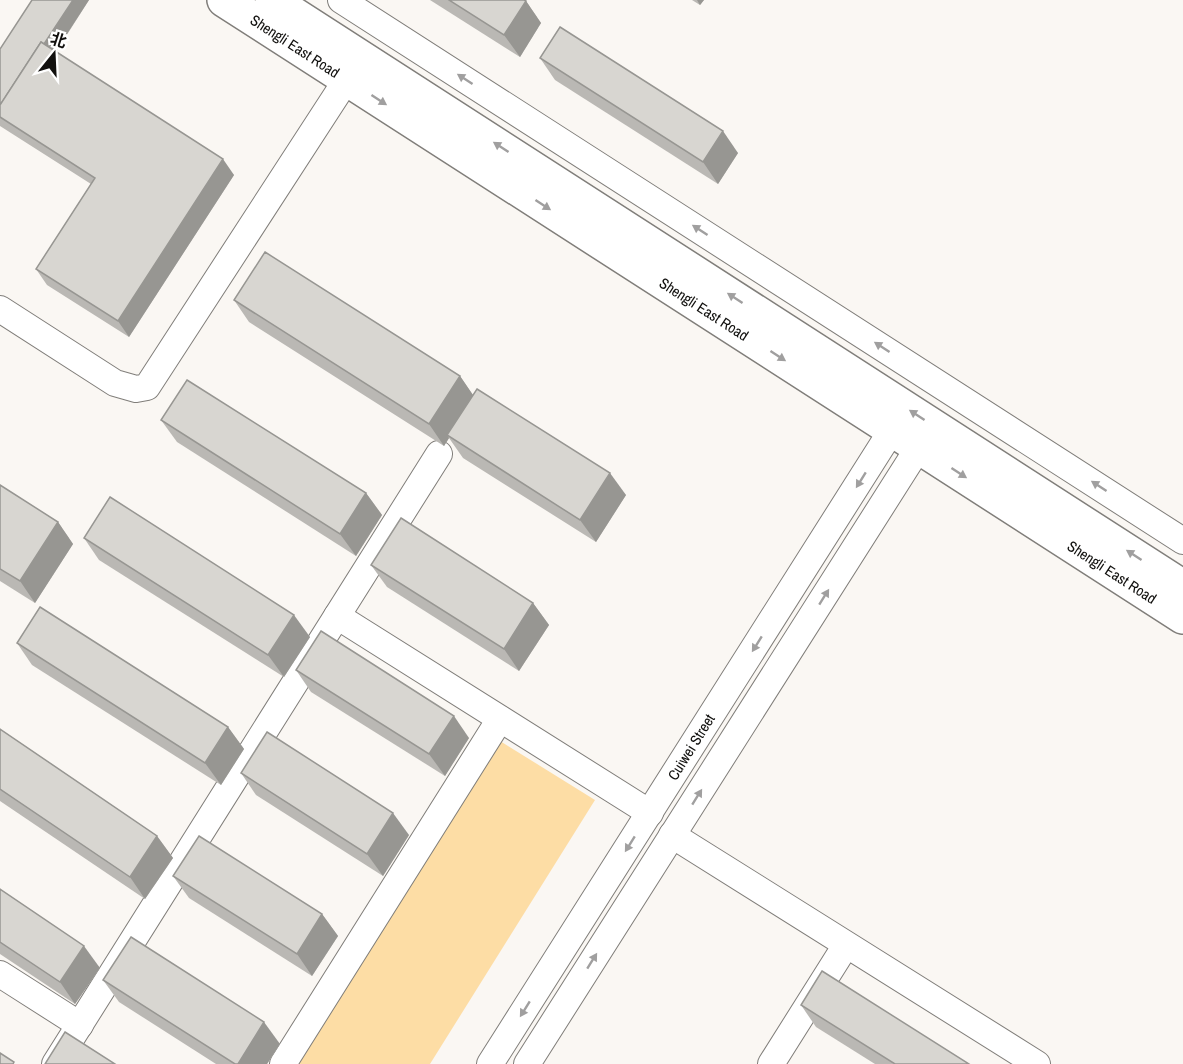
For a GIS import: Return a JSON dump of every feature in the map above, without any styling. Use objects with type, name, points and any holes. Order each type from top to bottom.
[{"type":"main road","name":"Shengli East Road","points":[[224,0],[1183,617]]},
{"type":"main road","name":"Shengli East Road","points":[[272,0],[1183,587]]},
{"type":"street","points":[[341,0],[1183,541]]},
{"type":"street","points":[[0,309],[115,383],[136,389],[147,387],[347,79]]},
{"type":"street","name":"Cuiwei Street","points":[[490,1064],[650,813],[906,439]]},
{"type":"street","name":"Cuiwei Street","points":[[527,1064],[672,835],[906,439]]},
{"type":"street","points":[[55,1064],[439,454]]},
{"type":"street","points":[[337,616],[650,813]]},
{"type":"street","points":[[283,1064],[501,719]]},
{"type":"street","points":[[672,835],[1037,1064]]},
{"type":"street","points":[[771,1064],[846,945]]},
{"type":"street","points":[[0,974],[80,1024]]},
{"type":"shaded area","points":[[500,741],[595,800],[430,1064],[298,1064]]},
{"type":"building","points":[[32,0],[73,0],[44,44],[41,42],[0,105],[0,49]]},
{"type":"building","points":[[449,0],[524,0],[526,1],[504,35]]},
{"type":"building","points":[[560,27],[723,131],[703,162],[540,58]]},
{"type":"building","points":[[41,42],[223,159],[118,321],[36,269],[95,178],[0,117],[0,105]]},
{"type":"building","points":[[265,252],[460,376],[429,424],[234,300]]},
{"type":"building","points":[[187,380],[366,493],[340,534],[161,420]]},
{"type":"building","points":[[477,389],[610,473],[580,520],[447,435]]},
{"type":"building","points":[[0,485],[58,522],[20,581],[0,569]]},
{"type":"building","points":[[110,497],[294,615],[268,655],[84,538]]},
{"type":"building","points":[[401,518],[533,603],[504,649],[371,565]]},
{"type":"building","points":[[40,607],[228,727],[205,763],[17,643]]},
{"type":"building","points":[[321,631],[454,716],[429,754],[296,670]]},
{"type":"building","points":[[0,729],[157,836],[130,877],[0,789]]},
{"type":"building","points":[[267,732],[393,813],[367,854],[241,773]]},
{"type":"building","points":[[199,836],[322,914],[297,954],[173,876]]},
{"type":"building","points":[[0,889],[84,946],[60,982],[0,942]]},
{"type":"building","points":[[131,937],[264,1022],[238,1064],[103,980]]},
{"type":"building","points":[[822,971],[969,1064],[895,1064],[801,1005]]},
{"type":"building","points":[[65,1032],[115,1064],[45,1064]]},
{"type":"building","points":[[0,1053],[14,1062],[13,1064],[0,1064]]}]
